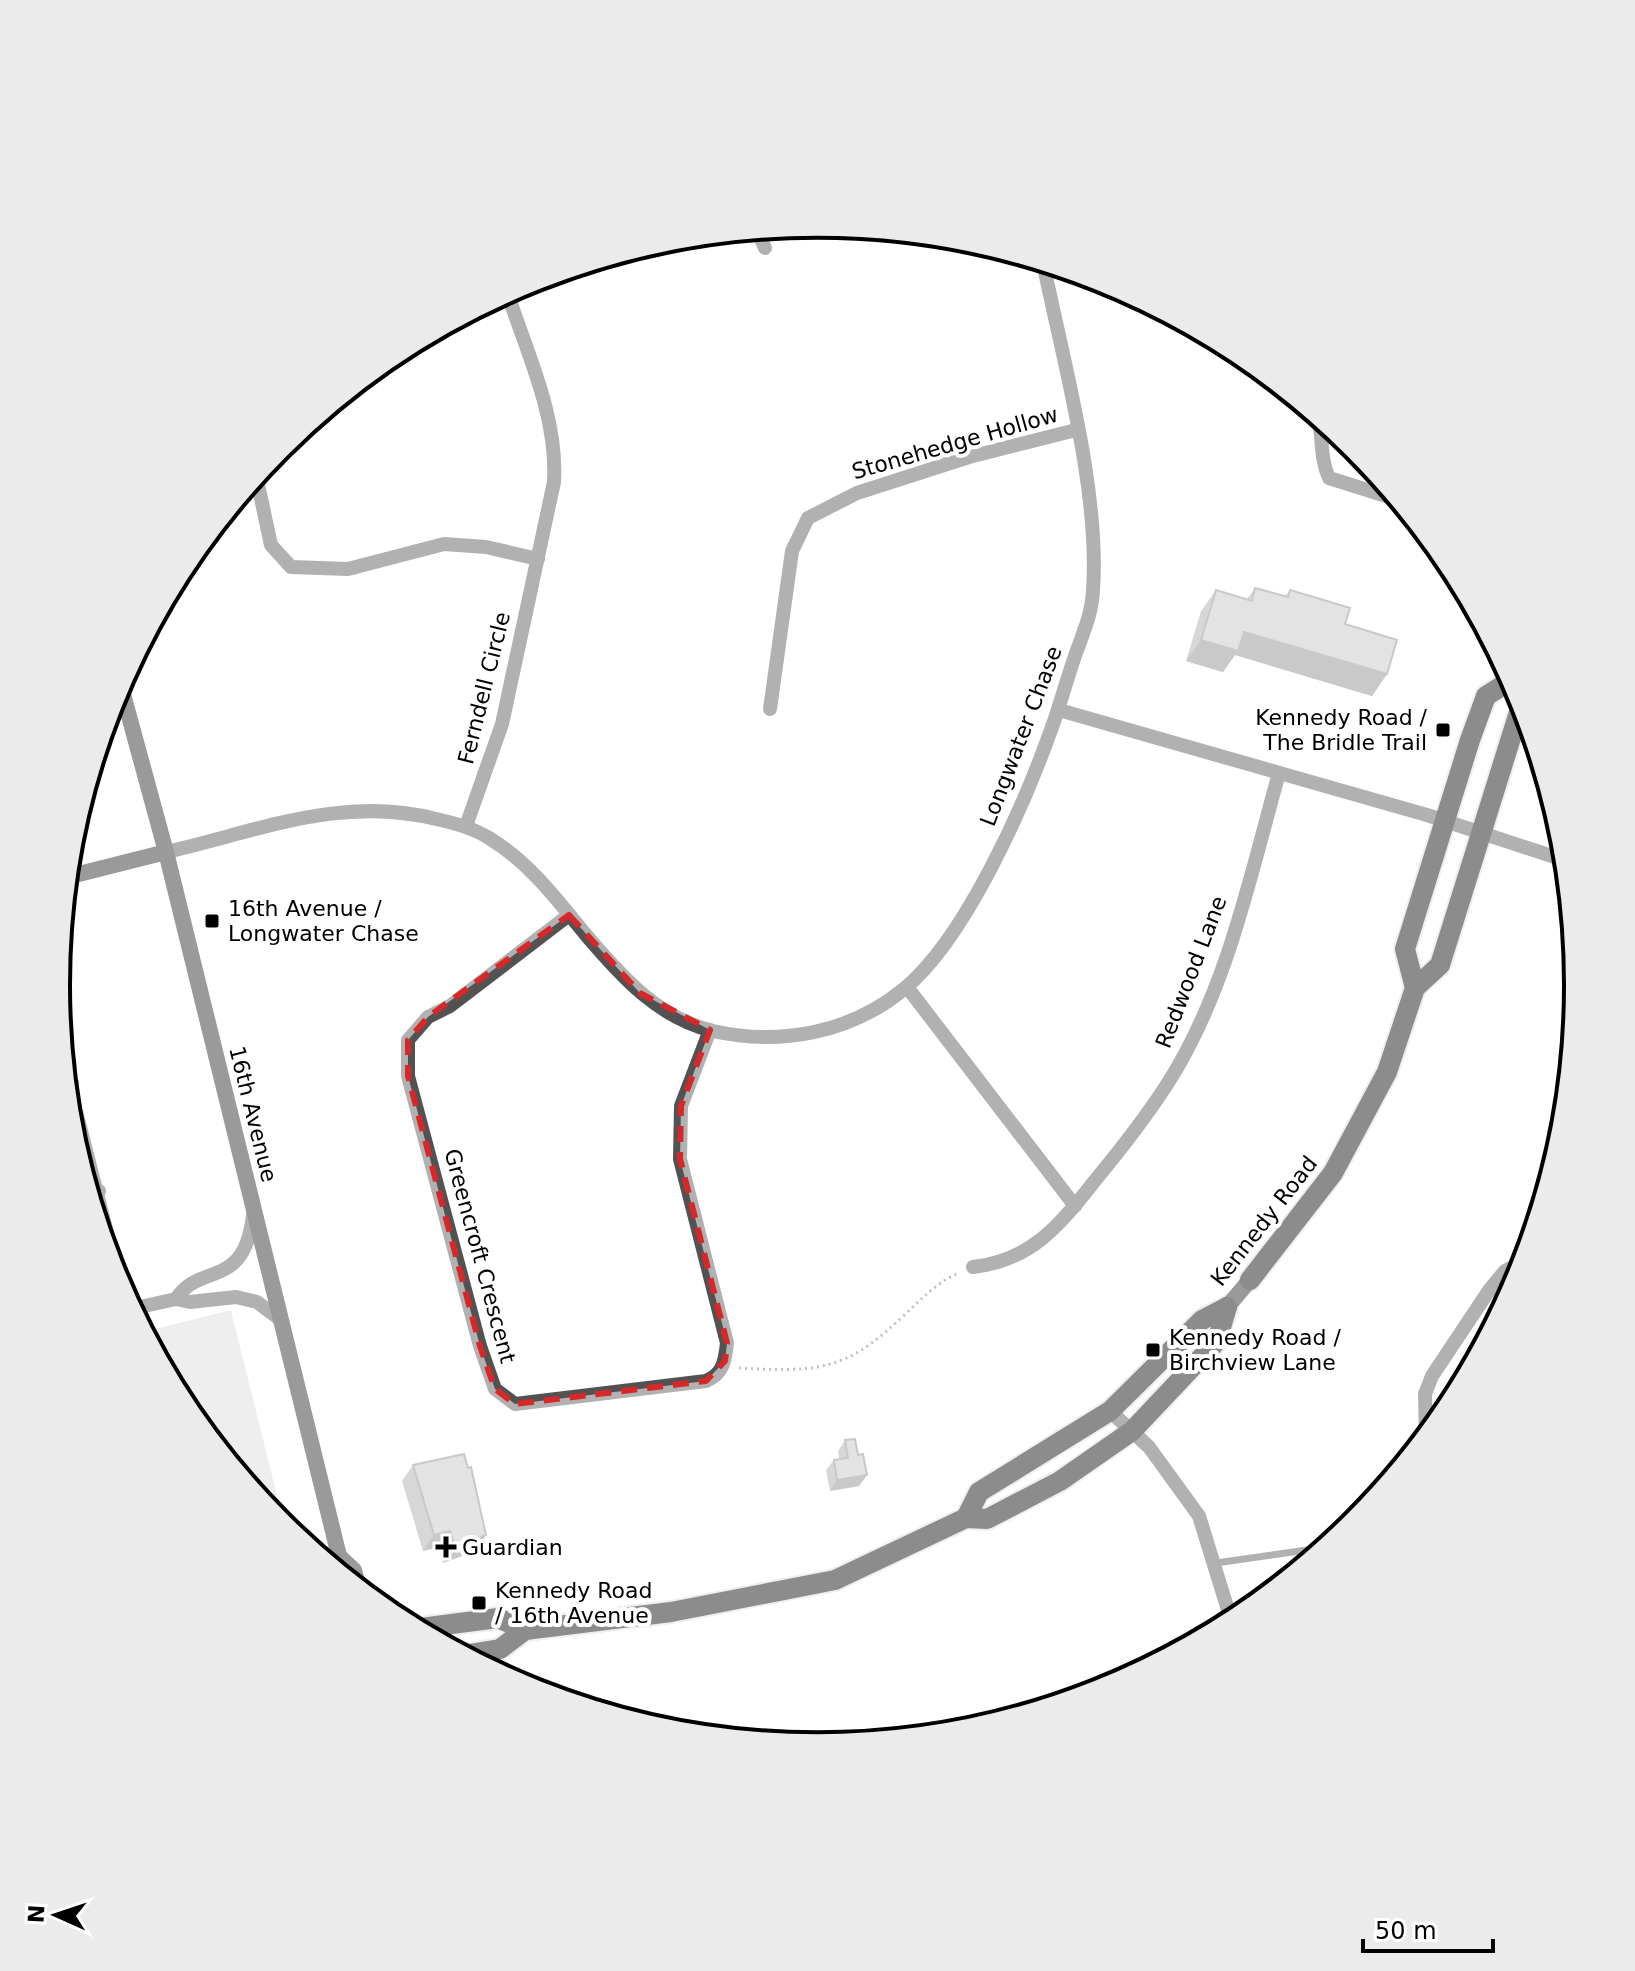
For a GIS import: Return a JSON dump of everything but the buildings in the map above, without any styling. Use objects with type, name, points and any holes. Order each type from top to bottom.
[{"type":"main road","name":"Kennedy Road","points":[[1415,988],[1405,949],[1486,696],[1502,686]]},
{"type":"main road","name":"16th Avenue","points":[[125,703],[166,852],[254,1209],[334,1555]]},
{"type":"main road","name":"Kennedy Road","points":[[966,1518],[979,1492],[1110,1411],[1202,1320],[1227,1307],[1333,1173],[1387,1072],[1415,988],[1440,965],[1516,721]]},
{"type":"main road","points":[[78,874],[166,852]]},
{"type":"main road","name":"Kennedy Road","points":[[480,1652],[500,1649],[525,1630],[671,1612],[835,1580],[966,1518],[987,1519],[1060,1481],[1132,1431],[1217,1341],[1227,1307]]},
{"type":"main road","name":"Kennedy Road","points":[[433,1626],[498,1618],[525,1630]]},
{"type":"street","points":[[762,241],[765,248]]},
{"type":"street","name":"Longwater Chase","points":[[166,852],[285,821],[365,808],[406,811],[466,826],[491,838],[543,882],[615,971],[640,993],[710,1030],[791,1039],[812,1035],[885,1004],[907,987],[954,927],[1010,832],[1059,710],[1088,623],[1093,589],[1089,507],[1045,274]]},
{"type":"street","name":"Ferndell Circle","points":[[466,826],[502,724],[554,482],[556,453],[548,416],[511,304]]},
{"type":"street","name":"Stonehedge Hollow","points":[[770,709],[792,551],[808,518],[871,489],[969,457],[1076,430]]},
{"type":"street","points":[[1322,434],[1323,464],[1329,478],[1381,494]]},
{"type":"street","points":[[259,489],[271,545],[291,567],[348,569],[444,544],[486,547],[538,559]]},
{"type":"street","points":[[1059,710],[1446,822],[1554,857]]},
{"type":"street","name":"Redwood Lane","points":[[973,1267],[1002,1264],[1030,1247],[1075,1206],[1167,1084],[1198,1026],[1244,896],[1279,773]]},
{"type":"street","name":"Greencroft Crescent","points":[[569,915],[450,1006],[428,1017],[408,1040],[408,1076],[491,1378],[503,1395],[515,1404],[526,1405],[706,1381],[716,1376],[722,1367]]},
{"type":"street","points":[[907,987],[1075,1206]]},
{"type":"street","points":[[710,1030],[681,1106],[680,1159],[727,1343],[722,1367]]},
{"type":"street","points":[[176,1299],[183,1288],[224,1272],[241,1255],[251,1229],[254,1209]]},
{"type":"street","points":[[1426,1420],[1425,1394],[1432,1376],[1490,1289],[1509,1269]]},
{"type":"street","points":[[142,1305],[176,1299],[190,1302],[236,1297],[257,1302],[281,1320]]},
{"type":"street","points":[[1110,1411],[1149,1447],[1199,1516],[1228,1610]]},
{"type":"lane","points":[[1216,1563],[1308,1550]]},
{"type":"path","points":[[722,1367],[833,1366],[873,1346],[940,1281],[973,1267]]},
{"type":"highlighted area","points":[[569,915],[640,993],[710,1030],[681,1106],[680,1159],[727,1343],[725,1361],[706,1381],[515,1404],[495,1389],[480,1346],[408,1076],[408,1040],[428,1017]]},
{"type":"shaded area","points":[[231,1310],[279,1503],[224,1441],[196,1401],[154,1329]]},
{"type":"place","name":"Kennedy Road / The Bridle Trail","points":[[1443,730]]},
{"type":"place","name":"16th Avenue / Longwater Chase","points":[[212,921]]},
{"type":"place","name":"Kennedy Road / Birchview Lane","points":[[1153,1350]]},
{"type":"place","name":"Guardian","points":[[446,1547]]},
{"type":"place","name":"Kennedy Road / 16th Avenue","points":[[479,1603]]}]
